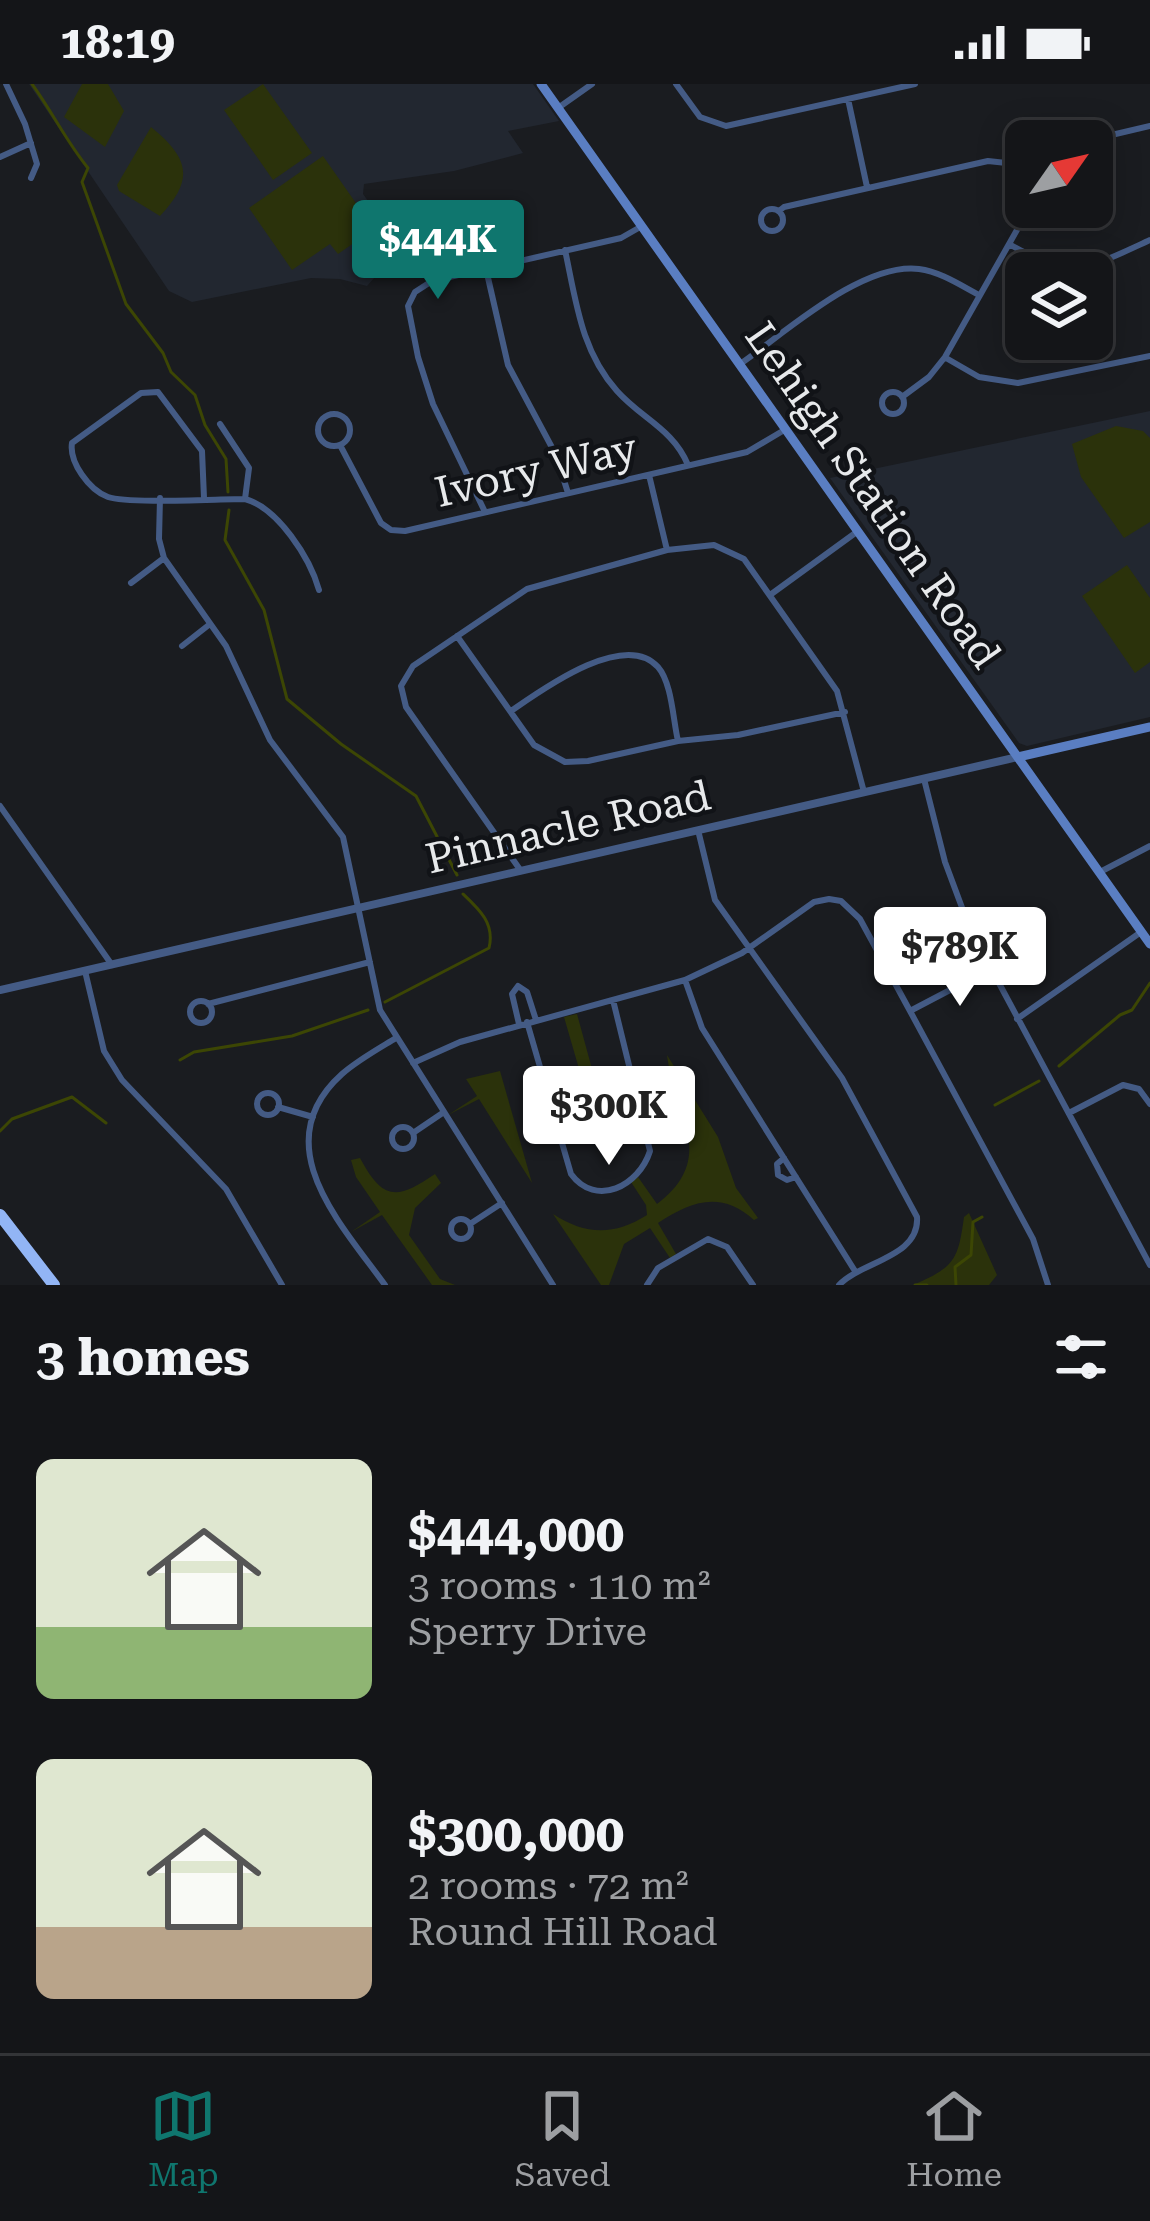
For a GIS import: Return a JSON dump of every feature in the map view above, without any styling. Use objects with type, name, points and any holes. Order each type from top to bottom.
[{"type":"highway","points":[[0,1215],[53,1285]]},
{"type":"main road","name":"Lehigh Station Road","points":[[542,84],[1150,944]]},
{"type":"main road","name":"Pinnacle Road","points":[[1018,757],[1150,727]]},
{"type":"street","points":[[6,84],[37,164],[31,178]]},
{"type":"street","points":[[558,108],[592,84]]},
{"type":"street","points":[[676,84],[700,117],[726,125],[915,84]]},
{"type":"street","points":[[848,99],[867,187]]},
{"type":"street","points":[[1113,135],[1150,126]]},
{"type":"street","points":[[0,157],[31,143]]},
{"type":"street","points":[[779,211],[867,187],[1005,162]]},
{"type":"street","points":[[485,512],[433,404],[408,310],[412,296],[427,283],[620,238],[642,226]]},
{"type":"street","points":[[902,397],[945,357],[1018,228]]},
{"type":"street","points":[[1009,244],[1049,265],[1067,268],[1101,261],[1150,240]]},
{"type":"street","points":[[565,250],[582,330],[593,358],[621,396],[675,439],[688,465]]},
{"type":"street","points":[[486,269],[508,364],[556,455],[568,493]]},
{"type":"street","points":[[740,364],[845,292],[883,272],[922,269],[979,296]]},
{"type":"street","points":[[945,357],[979,377],[1018,383],[1150,356]]},
{"type":"street","points":[[204,498],[205,462],[199,446],[162,394],[149,390],[79,436],[71,452],[85,478],[106,496],[245,499],[270,512],[311,570],[319,590]]},
{"type":"street","name":"Ivory Way","points":[[330,415],[348,423],[348,438],[340,445],[325,444],[319,436],[321,420],[330,415]]},
{"type":"street","points":[[220,424],[249,468],[245,499]]},
{"type":"street","name":"Ivory Way","points":[[340,445],[376,516],[391,530],[405,531],[754,450],[786,429]]},
{"type":"street","points":[[649,475],[667,550]]},
{"type":"street","points":[[160,498],[159,539],[164,558],[236,663],[263,728],[340,830],[375,999],[553,1285]]},
{"type":"street","points":[[770,595],[858,531]]},
{"type":"street","points":[[521,871],[402,697],[402,681],[409,670],[502,603],[541,583],[667,550],[708,544],[744,559],[838,691],[864,792]]},
{"type":"street","points":[[131,583],[164,558]]},
{"type":"street","points":[[182,646],[210,624]]},
{"type":"street","points":[[457,635],[539,749],[565,762],[738,735],[845,712]]},
{"type":"street","points":[[511,711],[576,669],[638,656],[662,672],[678,741]]},
{"type":"street","name":"Pinnacle Road","points":[[0,991],[1018,757]]},
{"type":"street","points":[[924,778],[952,886],[990,969],[1150,1265]]},
{"type":"street","points":[[0,806],[113,965]]},
{"type":"street","points":[[698,830],[711,892],[842,1078],[916,1217],[917,1231],[908,1245],[855,1271],[838,1285]]},
{"type":"street","points":[[1100,873],[1150,846]]},
{"type":"street","points":[[413,1063],[446,1046],[685,980],[749,946],[814,902],[829,898],[841,902],[860,920],[910,1011],[1033,1239],[1048,1285]]},
{"type":"street","points":[[1016,1019],[1141,932]]},
{"type":"street","points":[[208,1004],[370,962]]},
{"type":"street","points":[[910,1011],[990,969]]},
{"type":"street","points":[[85,971],[108,1060],[226,1189],[282,1285]]},
{"type":"street","points":[[685,980],[702,1028],[855,1271]]},
{"type":"street","points":[[528,1022],[512,994],[518,986],[527,992],[528,1022],[571,1174],[586,1189],[607,1192],[642,1171],[650,1151],[613,1000]]},
{"type":"street","points":[[385,1285],[314,1180],[309,1157],[313,1118],[324,1095],[342,1074],[397,1037]]},
{"type":"street","points":[[1069,1113],[1124,1084],[1135,1086],[1150,1104]]},
{"type":"street","points":[[278,1107],[313,1118]]},
{"type":"street","points":[[413,1132],[444,1112]]},
{"type":"street","points":[[784,1158],[776,1164],[778,1175],[787,1180],[796,1177]]},
{"type":"street","points":[[470,1224],[502,1204]]},
{"type":"street","points":[[647,1285],[658,1268],[708,1240],[727,1246],[753,1285]]},
{"type":"shaded area","points":[[29,84],[533,84],[559,121],[508,131],[523,153],[454,171],[364,184],[363,194],[394,237],[394,256],[367,286],[311,278],[192,302],[169,291]]},
{"type":"shaded area","points":[[1150,411],[1150,717],[1027,746],[1019,743],[830,478]]},
{"type":"green space","points":[[82,84],[108,84],[124,111],[105,147],[64,117]]},
{"type":"green space","points":[[263,84],[312,153],[273,180],[224,110]]},
{"type":"green space","points":[[151,127],[173,149],[183,169],[179,191],[160,216],[119,191],[117,185]]},
{"type":"green space","points":[[323,156],[374,229],[338,254],[330,244],[292,270],[249,208]]},
{"type":"green space","points":[[1116,426],[1143,431],[1150,438],[1150,522],[1124,538],[1081,477],[1072,444]]},
{"type":"green space","points":[[1127,565],[1150,598],[1150,662],[1135,673],[1082,596]]},
{"type":"green space","points":[[577,1014],[612,1142],[604,1155],[564,1017]]},
{"type":"green space","points":[[667,1055],[718,1137],[736,1188],[758,1218],[718,1202],[682,1209],[658,1223],[676,1254],[670,1258],[650,1228],[624,1244],[609,1285],[601,1285],[553,1214],[588,1229],[623,1227],[647,1215],[631,1182],[638,1177],[657,1204],[676,1186],[686,1169],[688,1134]]},
{"type":"green space","points":[[500,1071],[532,1183],[479,1099],[448,1115],[477,1096],[466,1079]]},
{"type":"green space","points":[[360,1158],[376,1182],[392,1192],[410,1189],[435,1174],[441,1183],[415,1208],[409,1235],[440,1279],[455,1285],[432,1285],[382,1215],[351,1232],[380,1212],[356,1177],[351,1160]]},
{"type":"green space","points":[[969,1213],[997,1275],[989,1285],[913,1285],[952,1260]]},
{"type":"waterway","points":[[32,84],[88,168],[82,182],[126,304],[163,353],[171,372],[195,395],[205,425],[226,459],[228,492]]},
{"type":"waterway","points":[[229,510],[225,540],[264,610],[287,699],[416,796],[457,875]]},
{"type":"waterway","points":[[385,1002],[489,948],[488,925],[463,894]]},
{"type":"waterway","points":[[1059,1066],[1132,1010],[1150,983]]},
{"type":"waterway","points":[[180,1060],[194,1052],[292,1036],[368,1010]]},
{"type":"waterway","points":[[995,1105],[1039,1081]]},
{"type":"waterway","points":[[0,1131],[12,1119],[72,1097],[106,1123]]},
{"type":"waterway","points":[[956,1285],[955,1267],[971,1255],[973,1222],[982,1217]]},
{"type":"waterway","points":[[915,1285],[927,1285]]}]
